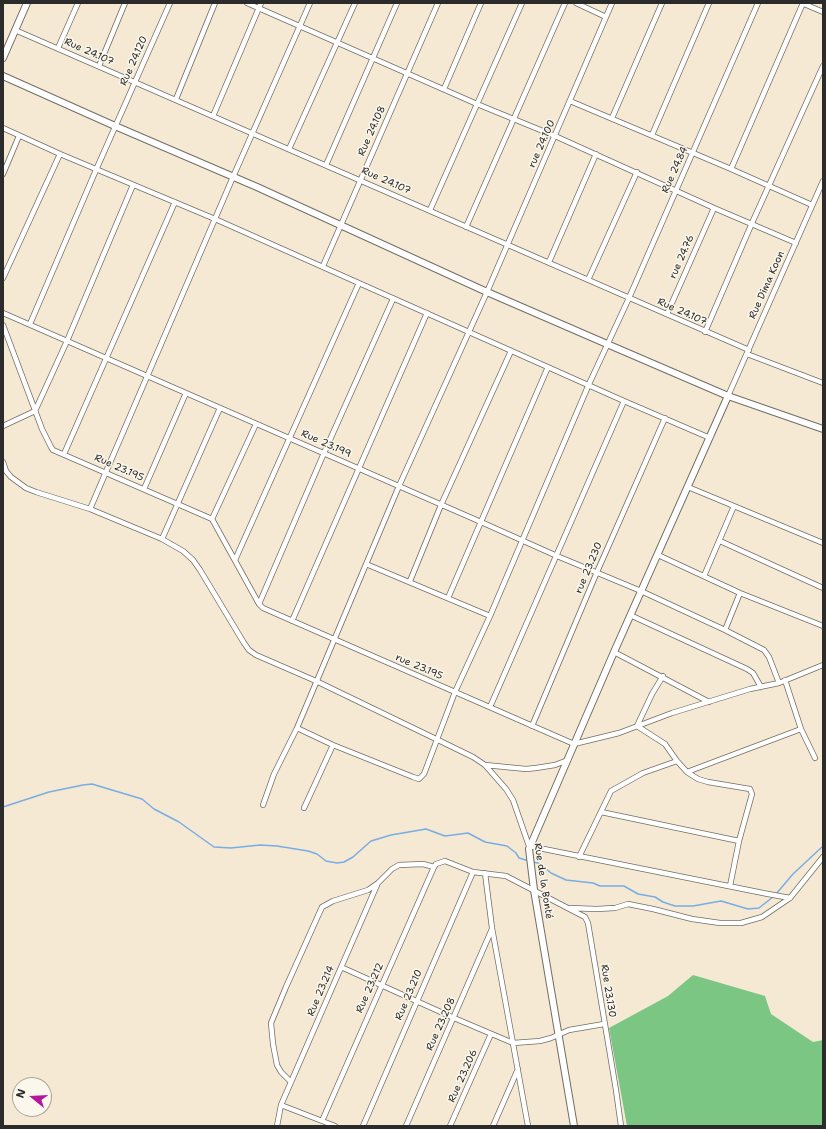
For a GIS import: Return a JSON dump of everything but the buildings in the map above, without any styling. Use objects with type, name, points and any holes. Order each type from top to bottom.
[{"type":"street","points":[[3,58],[27,3]]},
{"type":"street","points":[[58,48],[78,3]]},
{"type":"street","points":[[99,66],[125,3]]},
{"type":"street","name":"Rue 24.120","points":[[30,324],[115,126],[170,3]]},
{"type":"street","points":[[176,99],[215,3]]},
{"type":"street","points":[[247,3],[337,43],[408,72],[514,120],[555,136],[714,208],[796,243]]},
{"type":"street","points":[[214,116],[261,3]]},
{"type":"street","points":[[90,509],[233,177],[310,3]]},
{"type":"street","points":[[289,149],[355,3]]},
{"type":"street","points":[[326,165],[397,3]]},
{"type":"street","name":"Rue 24.108","points":[[323,266],[438,3]]},
{"type":"street","points":[[444,88],[481,3]]},
{"type":"street","points":[[430,210],[522,3]]},
{"type":"street","points":[[466,227],[565,3]]},
{"type":"street","points":[[576,3],[606,16]]},
{"type":"street","name":"rue 24.100","points":[[263,806],[274,774],[297,728],[399,486],[487,292],[612,3]]},
{"type":"street","points":[[612,118],[662,3]]},
{"type":"street","points":[[652,135],[709,3]]},
{"type":"street","name":"Rue 24.84","points":[[333,745],[418,779],[424,774],[455,692],[490,616],[589,384],[629,298],[758,3]]},
{"type":"street","points":[[731,169],[803,3],[823,12]]},
{"type":"street","name":"Rue 24.107","points":[[15,30],[667,314],[748,352],[823,383]]},
{"type":"street","points":[[705,332],[768,186],[823,66]]},
{"type":"street","points":[[3,76],[607,344],[728,396],[823,429]]},
{"type":"street","points":[[570,101],[812,205]]},
{"type":"street","points":[[3,128],[96,170],[175,202],[323,266],[393,299],[710,438]]},
{"type":"street","points":[[3,174],[19,136]]},
{"type":"street","points":[[3,278],[60,154]]},
{"type":"street","points":[[548,262],[596,154]]},
{"type":"street","points":[[588,280],[637,172]]},
{"type":"street","name":"Rue Dima Koon","points":[[728,396],[823,181]]},
{"type":"street","points":[[3,426],[35,411],[67,341],[133,185]]},
{"type":"street","points":[[64,454],[175,202]]},
{"type":"street","name":"rue 24.76","points":[[667,314],[714,208]]},
{"type":"street","points":[[235,560],[360,283]]},
{"type":"street","points":[[259,604],[324,453],[393,299]]},
{"type":"street","name":"Rue 23.199","points":[[3,313],[557,556],[641,591],[725,630],[764,650],[769,657],[779,683]]},
{"type":"street","points":[[292,621],[427,314]]},
{"type":"street","name":"Rue 23.195","points":[[3,325],[42,429],[51,448],[212,519]]},
{"type":"street","points":[[410,582],[441,505],[511,351]]},
{"type":"street","points":[[448,598],[548,367]]},
{"type":"street","points":[[144,489],[186,393]]},
{"type":"street","points":[[728,396],[630,615],[529,849],[579,857],[790,898]]},
{"type":"street","points":[[490,708],[624,401]]},
{"type":"street","points":[[162,539],[220,408]]},
{"type":"street","name":"rue 23.230","points":[[532,726],[597,572],[665,418]]},
{"type":"street","points":[[256,424],[212,519],[259,604]]},
{"type":"street","name":"Rue de la Bonté","points":[[3,462],[6,471],[26,488],[90,509],[162,539],[184,551],[193,560],[249,650],[260,657],[316,681],[436,739],[485,765],[506,789],[513,800],[529,849],[534,890],[574,1126]]},
{"type":"street","points":[[688,487],[823,543]]},
{"type":"street","points":[[704,576],[734,506]]},
{"type":"street","points":[[720,541],[823,588]]},
{"type":"street","points":[[658,554],[740,592],[823,626]]},
{"type":"street","points":[[366,564],[490,616]]},
{"type":"street","points":[[725,630],[740,592]]},
{"type":"street","name":"rue 23.195","points":[[259,604],[268,611],[574,744]]},
{"type":"street","points":[[630,615],[747,669],[753,673],[761,687]]},
{"type":"street","points":[[614,652],[663,676],[709,702]]},
{"type":"street","points":[[574,744],[619,733],[672,713],[779,683],[822,664]]},
{"type":"street","points":[[637,726],[652,694],[663,676]]},
{"type":"street","points":[[785,680],[802,729],[815,758]]},
{"type":"street","points":[[637,726],[665,744],[687,772],[698,779],[750,789],[752,794],[739,841],[730,886]]},
{"type":"street","points":[[297,728],[333,745],[304,808]]},
{"type":"street","points":[[687,772],[802,729]]},
{"type":"street","points":[[485,765],[536,768],[555,765],[568,760]]},
{"type":"street","points":[[579,857],[608,795],[614,789],[643,773],[677,761]]},
{"type":"street","points":[[600,812],[739,841]]},
{"type":"street","points":[[568,908],[615,908],[628,904],[692,919],[720,923],[741,923],[762,917],[790,898],[823,857]]},
{"type":"street","name":"Rue 23.130","points":[[378,883],[390,871],[399,865],[423,864],[435,866],[445,861],[473,872],[506,876],[585,917],[588,923],[621,1126]]},
{"type":"street","name":"Rue 23.212","points":[[322,1121],[381,984],[435,866]]},
{"type":"street","name":"Rue 23.210","points":[[362,1126],[473,872]]},
{"type":"street","points":[[485,873],[492,928],[528,1126]]},
{"type":"street","points":[[291,1082],[281,1072],[274,1056],[271,1028],[273,1017],[286,986],[322,907],[333,901],[364,892],[378,883]]},
{"type":"street","name":"Rue 23.214","points":[[277,1126],[281,1105],[378,883]]},
{"type":"street","name":"Rue 23.208","points":[[406,1126],[492,928]]},
{"type":"street","points":[[341,967],[513,1043],[540,1041],[569,1030],[604,1024]]},
{"type":"street","name":"Rue 23.206","points":[[450,1126],[491,1034]]},
{"type":"street","points":[[494,1126],[518,1069]]},
{"type":"street","points":[[281,1105],[335,1126]]},
{"type":"green space","points":[[693,975],[765,996],[771,1014],[813,1042],[823,1040],[823,1126],[627,1126],[609,1028],[668,996]]},
{"type":"waterway","points":[[3,807],[49,792],[92,784],[142,799],[154,809],[179,822],[214,847],[231,848],[260,845],[277,846],[308,851],[317,854],[326,861],[337,863],[344,862],[353,857],[371,841],[391,835],[426,829],[445,836],[468,833],[485,842],[507,846],[516,853],[519,858],[529,861]]},
{"type":"waterway","points":[[776,894],[793,874],[823,846]]},
{"type":"waterway","points":[[533,862],[538,863],[551,873],[566,880],[593,883],[600,886],[624,886],[638,894],[655,897],[663,902],[675,906],[693,906],[721,901],[748,909],[759,908],[773,897]]}]
